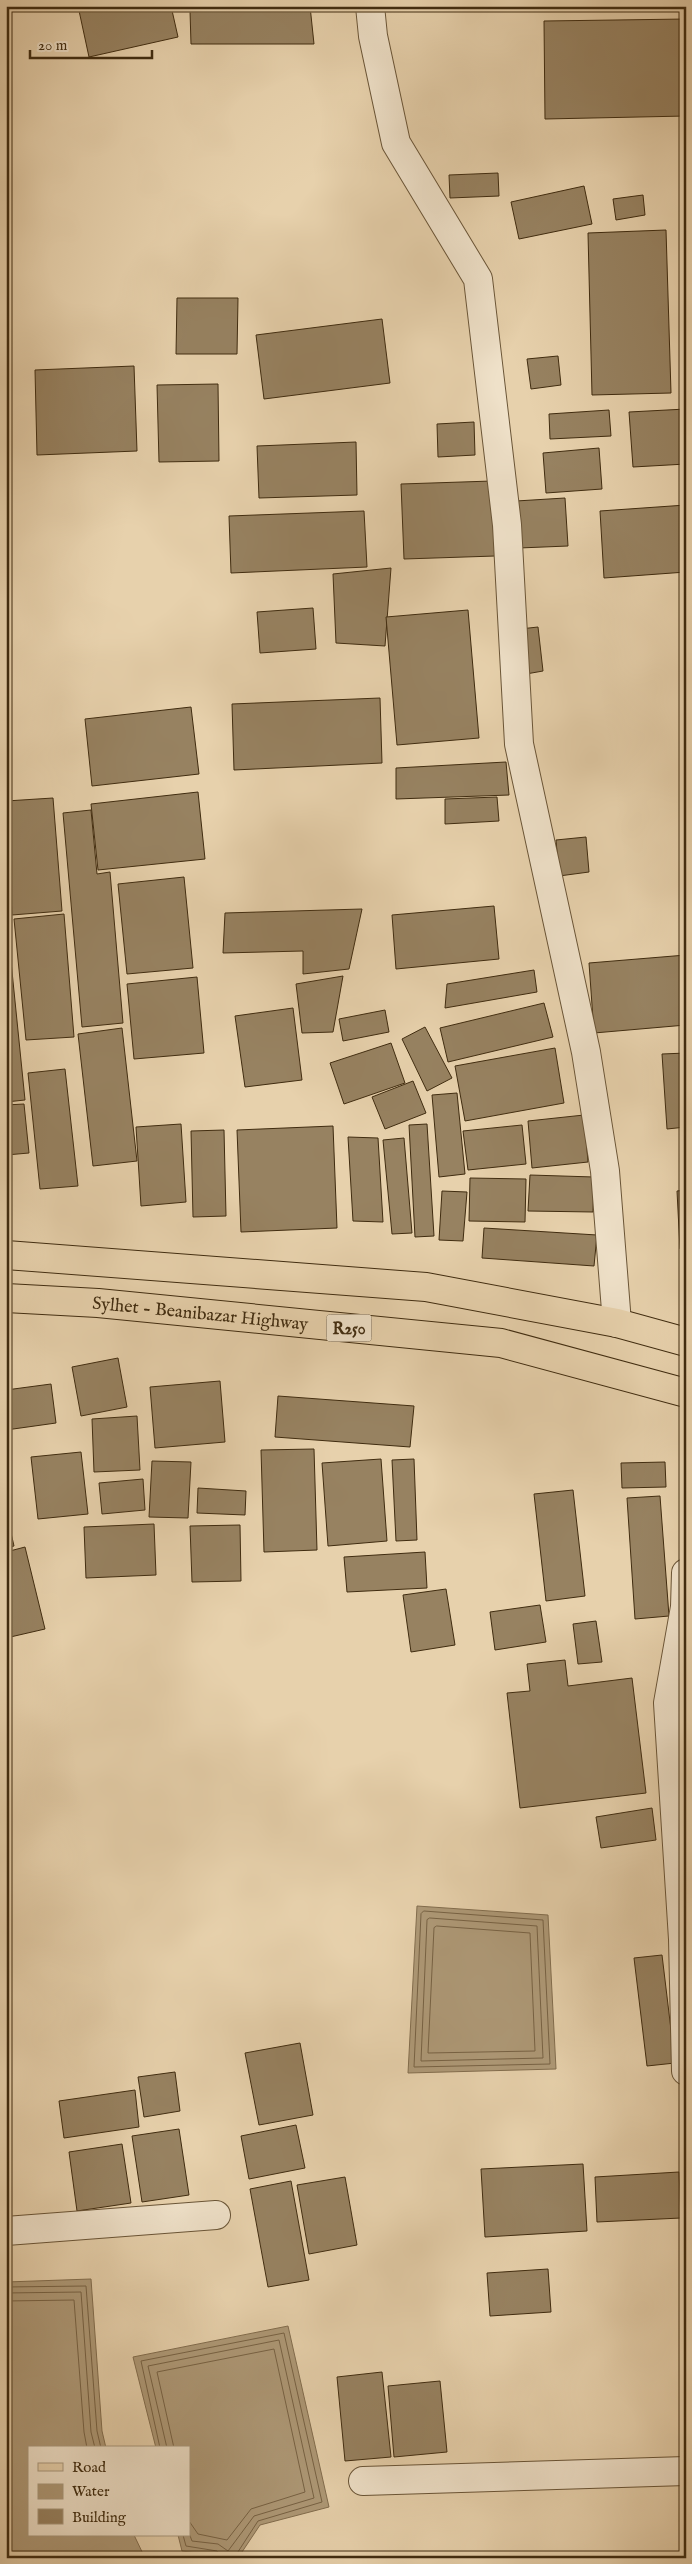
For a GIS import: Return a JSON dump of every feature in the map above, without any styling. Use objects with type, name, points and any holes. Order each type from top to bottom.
[{"type":"main road","points":[[6,1255],[426,1287],[617,1323],[686,1342]]},
{"type":"main road","name":"Sylhet - Beanibazar Highway","points":[[6,1298],[98,1303],[501,1343],[686,1393]]},
{"type":"street","points":[[370,6],[373,36],[396,143],[478,279],[506,525],[519,744],[586,1052],[605,1171],[617,1323]]},
{"type":"street","points":[[686,1573],[685,1607],[668,1703],[683,1940],[686,2071]]},
{"type":"street","points":[[6,2231],[216,2214]]},
{"type":"street","points":[[363,2481],[686,2471]]},
{"type":"water","points":[[417,1906],[548,1915],[556,2069],[408,2073]]},
{"type":"water","points":[[91,2279],[102,2431],[106,2446],[28,2446],[28,2536],[134,2536],[145,2558],[6,2558],[6,2282]]},
{"type":"water","points":[[288,2326],[329,2507],[260,2525],[238,2558],[182,2551],[178,2536],[190,2536],[190,2446],[155,2446],[133,2357]]},
{"type":"building","points":[[78,6],[171,6],[178,37],[89,57]]},
{"type":"building","points":[[310,6],[314,44],[191,44],[190,11]]},
{"type":"building","points":[[686,19],[686,116],[545,119],[544,21]]},
{"type":"building","points":[[498,173],[499,196],[450,198],[449,175]]},
{"type":"building","points":[[584,186],[592,224],[519,239],[511,202]]},
{"type":"building","points":[[643,195],[645,215],[616,220],[613,199]]},
{"type":"building","points":[[666,230],[671,393],[592,395],[588,233]]},
{"type":"building","points":[[177,298],[238,298],[237,354],[176,354]]},
{"type":"building","points":[[382,319],[390,383],[264,399],[256,335]]},
{"type":"building","points":[[558,356],[561,385],[531,389],[527,359]]},
{"type":"building","points":[[134,366],[137,451],[37,455],[35,370]]},
{"type":"building","points":[[218,384],[219,461],[159,462],[157,385]]},
{"type":"building","points":[[686,409],[686,464],[633,467],[629,412]]},
{"type":"building","points":[[609,410],[611,436],[550,439],[549,414]]},
{"type":"building","points":[[474,422],[475,455],[438,457],[437,424]]},
{"type":"building","points":[[356,442],[357,495],[259,498],[257,446]]},
{"type":"building","points":[[599,448],[602,489],[546,493],[543,453]]},
{"type":"building","points":[[492,481],[495,556],[404,559],[401,484]]},
{"type":"building","points":[[565,498],[568,546],[519,548],[516,501]]},
{"type":"building","points":[[686,505],[686,572],[604,578],[600,511]]},
{"type":"building","points":[[364,511],[367,567],[231,573],[229,516]]},
{"type":"building","points":[[391,568],[385,646],[336,643],[333,574]]},
{"type":"building","points":[[313,608],[316,649],[260,653],[257,612]]},
{"type":"building","points":[[468,610],[479,738],[397,745],[386,617]]},
{"type":"building","points":[[538,627],[543,671],[526,674],[520,629]]},
{"type":"building","points":[[380,698],[382,763],[234,770],[232,704]]},
{"type":"building","points":[[191,707],[199,774],[92,786],[85,719]]},
{"type":"building","points":[[506,762],[509,795],[396,799],[396,768]]},
{"type":"building","points":[[198,792],[205,859],[98,870],[91,804]]},
{"type":"building","points":[[497,797],[499,821],[445,824],[445,799]]},
{"type":"building","points":[[53,798],[62,911],[12,915],[6,801]]},
{"type":"building","points":[[91,810],[97,874],[110,872],[123,1023],[82,1027],[63,813]]},
{"type":"building","points":[[586,837],[589,872],[559,876],[556,840]]},
{"type":"building","points":[[184,877],[193,968],[127,974],[118,884]]},
{"type":"building","points":[[494,906],[499,959],[396,969],[392,915]]},
{"type":"building","points":[[362,909],[349,969],[303,974],[303,951],[223,953],[225,913]]},
{"type":"building","points":[[6,912],[25,1100],[6,1102]]},
{"type":"building","points":[[64,914],[74,1037],[26,1040],[14,919]]},
{"type":"building","points":[[686,955],[686,1025],[594,1033],[589,963]]},
{"type":"building","points":[[534,970],[537,992],[445,1008],[447,984]]},
{"type":"building","points":[[343,976],[333,1032],[302,1033],[296,984]]},
{"type":"building","points":[[197,977],[204,1053],[134,1059],[127,984]]},
{"type":"building","points":[[544,1003],[553,1037],[448,1062],[440,1028]]},
{"type":"building","points":[[293,1008],[302,1080],[245,1087],[235,1016]]},
{"type":"building","points":[[385,1010],[389,1032],[343,1041],[339,1019]]},
{"type":"building","points":[[425,1027],[452,1078],[427,1091],[402,1039]]},
{"type":"building","points":[[122,1028],[137,1161],[93,1166],[78,1034]]},
{"type":"building","points":[[391,1043],[405,1083],[344,1104],[330,1063]]},
{"type":"building","points":[[555,1048],[564,1103],[465,1121],[455,1066]]},
{"type":"building","points":[[686,1053],[686,1127],[667,1129],[662,1054]]},
{"type":"building","points":[[65,1069],[78,1186],[40,1189],[28,1073]]},
{"type":"building","points":[[413,1081],[426,1113],[385,1129],[372,1097]]},
{"type":"building","points":[[457,1093],[465,1174],[439,1177],[432,1095]]},
{"type":"building","points":[[24,1104],[29,1153],[6,1155],[6,1105]]},
{"type":"building","points":[[584,1115],[588,1162],[532,1168],[528,1121]]},
{"type":"building","points":[[181,1124],[186,1202],[141,1206],[136,1127]]},
{"type":"building","points":[[427,1124],[434,1236],[415,1237],[409,1125]]},
{"type":"building","points":[[522,1125],[526,1164],[468,1170],[463,1131]]},
{"type":"building","points":[[333,1126],[337,1228],[241,1232],[237,1130]]},
{"type":"building","points":[[224,1130],[226,1216],[193,1217],[191,1131]]},
{"type":"building","points":[[348,1137],[378,1138],[383,1222],[353,1221]]},
{"type":"building","points":[[404,1138],[412,1233],[392,1234],[383,1140]]},
{"type":"building","points":[[530,1175],[594,1177],[593,1212],[528,1211]]},
{"type":"building","points":[[470,1178],[526,1179],[525,1222],[469,1221]]},
{"type":"building","points":[[686,1190],[686,1248],[680,1249],[677,1191]]},
{"type":"building","points":[[442,1191],[467,1192],[463,1241],[439,1240]]},
{"type":"building","points":[[484,1228],[597,1235],[594,1266],[482,1258]]},
{"type":"building","points":[[118,1358],[127,1407],[81,1416],[72,1367]]},
{"type":"building","points":[[220,1381],[225,1442],[155,1448],[150,1387]]},
{"type":"building","points":[[51,1384],[56,1423],[6,1430],[6,1390]]},
{"type":"building","points":[[278,1396],[414,1406],[410,1447],[275,1437]]},
{"type":"building","points":[[137,1416],[140,1470],[94,1472],[92,1419]]},
{"type":"building","points":[[314,1449],[317,1550],[264,1552],[261,1450]]},
{"type":"building","points":[[81,1452],[88,1514],[38,1519],[31,1457]]},
{"type":"building","points":[[381,1459],[387,1541],[328,1546],[322,1463]]},
{"type":"building","points":[[414,1459],[417,1540],[396,1541],[392,1460]]},
{"type":"building","points":[[152,1461],[191,1462],[188,1518],[149,1517]]},
{"type":"building","points":[[665,1462],[666,1487],[622,1488],[621,1463]]},
{"type":"building","points":[[143,1479],[145,1510],[102,1514],[99,1483]]},
{"type":"building","points":[[198,1488],[246,1491],[245,1515],[197,1513]]},
{"type":"building","points":[[573,1490],[585,1596],[546,1601],[534,1494]]},
{"type":"building","points":[[660,1496],[669,1616],[635,1619],[627,1498]]},
{"type":"building","points":[[6,1511],[14,1546],[6,1548]]},
{"type":"building","points":[[154,1524],[156,1575],[86,1578],[84,1527]]},
{"type":"building","points":[[240,1525],[241,1581],[192,1582],[190,1526]]},
{"type":"building","points":[[25,1547],[45,1629],[6,1638],[6,1552]]},
{"type":"building","points":[[425,1552],[427,1588],[347,1592],[344,1557]]},
{"type":"building","points":[[446,1589],[455,1645],[411,1652],[403,1595]]},
{"type":"building","points":[[540,1605],[546,1642],[495,1650],[490,1612]]},
{"type":"building","points":[[596,1621],[602,1662],[578,1664],[573,1624]]},
{"type":"building","points":[[565,1660],[568,1686],[632,1678],[646,1793],[520,1808],[507,1693],[530,1691],[527,1664]]},
{"type":"building","points":[[652,1808],[656,1840],[601,1848],[596,1817]]},
{"type":"building","points":[[662,1955],[675,2063],[647,2066],[634,1958]]},
{"type":"building","points":[[300,2043],[313,2115],[259,2125],[245,2053]]},
{"type":"building","points":[[175,2072],[180,2111],[144,2117],[138,2077]]},
{"type":"building","points":[[135,2090],[139,2127],[64,2138],[59,2101]]},
{"type":"building","points":[[296,2125],[305,2168],[249,2179],[241,2136]]},
{"type":"building","points":[[179,2129],[189,2195],[142,2202],[132,2136]]},
{"type":"building","points":[[122,2144],[131,2203],[77,2211],[69,2152]]},
{"type":"building","points":[[583,2164],[587,2231],[485,2237],[481,2169]]},
{"type":"building","points":[[679,2172],[681,2218],[597,2222],[595,2177]]},
{"type":"building","points":[[345,2177],[357,2245],[309,2254],[297,2185]]},
{"type":"building","points":[[291,2181],[309,2280],[268,2287],[250,2189]]},
{"type":"building","points":[[548,2269],[551,2312],[490,2316],[487,2273]]},
{"type":"building","points":[[382,2372],[391,2457],[345,2461],[337,2377]]},
{"type":"building","points":[[440,2381],[447,2452],[394,2457],[388,2386]]}]
